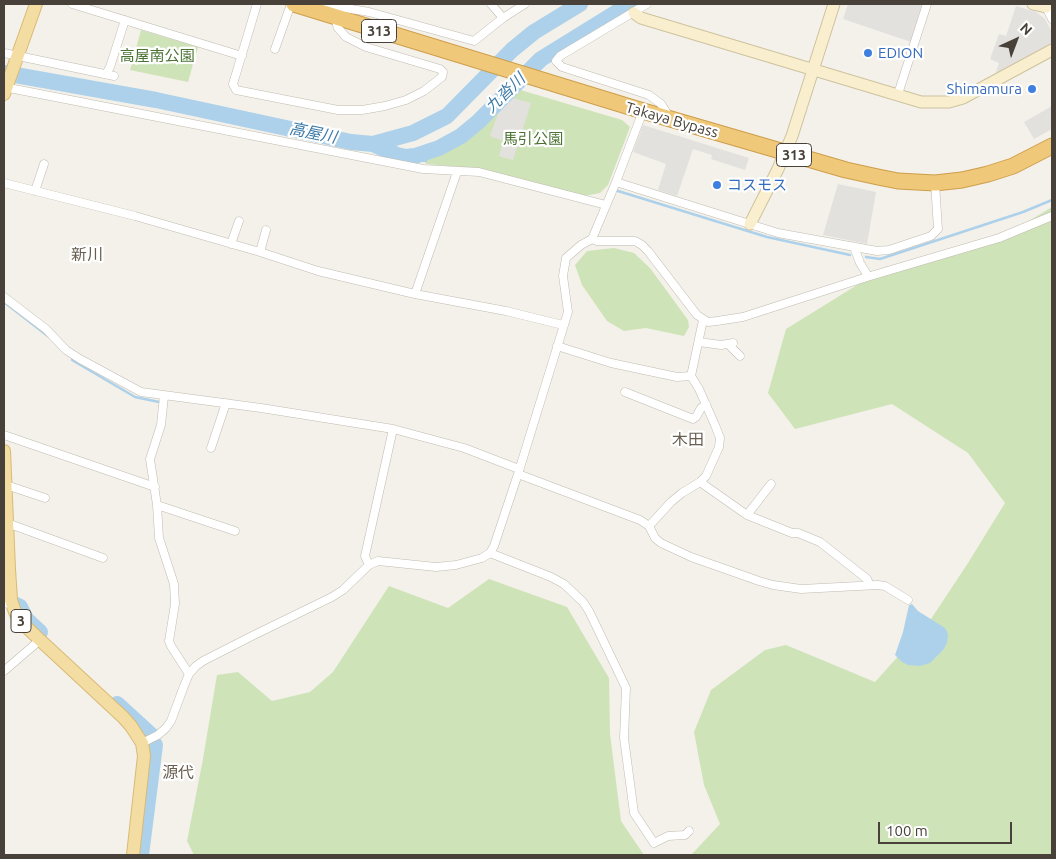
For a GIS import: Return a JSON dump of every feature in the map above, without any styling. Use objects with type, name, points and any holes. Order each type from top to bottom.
[{"type":"highway","name":"Takaya Bypass","points":[[292,4],[672,120],[898,181],[935,183],[962,180],[1013,166],[1052,146]]},
{"type":"main road","points":[[5,88],[36,4]]},
{"type":"main road","name":"3","points":[[4,451],[8,604],[20,620],[40,640],[123,717],[142,743]]},
{"type":"main road","points":[[132,855],[144,756],[142,743]]},
{"type":"street","points":[[72,4],[242,56]]},
{"type":"street","points":[[257,4],[233,84],[236,90],[338,110],[362,110],[406,100],[424,91],[442,77],[443,75],[440,70],[366,47],[346,37],[338,28],[335,18]]},
{"type":"street","points":[[276,49],[292,4]]},
{"type":"street","points":[[491,4],[503,18]]},
{"type":"street","points":[[317,11],[333,6],[359,10],[474,41],[503,18],[525,4]]},
{"type":"street","points":[[647,4],[560,56],[556,59],[556,62],[562,66],[649,95],[661,104],[672,120]]},
{"type":"street","points":[[750,224],[785,152],[834,4]]},
{"type":"street","points":[[898,94],[927,4]]},
{"type":"street","points":[[1033,4],[1046,6],[1052,19]]},
{"type":"street","points":[[634,13],[641,18],[921,102],[949,102],[963,98],[1052,50]]},
{"type":"street","points":[[4,54],[110,75],[110,68],[125,20]]},
{"type":"street","points":[[5,88],[423,169],[479,172],[606,205]]},
{"type":"street","points":[[142,743],[158,735],[166,728],[190,674],[203,661],[332,597],[343,590],[369,565],[378,561],[436,567],[456,565],[482,558],[490,553],[519,471],[568,312],[563,276],[566,258],[592,238],[643,111]]},
{"type":"street","points":[[35,191],[44,164]]},
{"type":"street","points":[[415,294],[457,172]]},
{"type":"street","points":[[616,182],[778,233],[877,251],[889,250],[931,236],[938,230],[935,183]]},
{"type":"street","points":[[4,183],[135,216],[260,252],[318,271],[415,294],[506,311],[563,326]]},
{"type":"street","points":[[592,238],[597,241],[635,241],[642,245],[692,310],[702,320],[718,322],[743,317],[868,276],[998,238],[1052,216]]},
{"type":"street","points":[[231,244],[239,221]]},
{"type":"street","points":[[260,252],[266,230]]},
{"type":"street","points":[[854,247],[860,263],[868,276]]},
{"type":"street","points":[[4,297],[46,329],[66,350],[141,392],[393,429],[464,448],[640,520],[648,526],[655,538],[661,543],[691,558],[773,585],[807,589],[870,585],[885,586],[908,600]]},
{"type":"street","points":[[648,526],[671,502],[706,476],[719,447],[720,438],[699,389],[691,376],[702,320]]},
{"type":"street","points":[[699,342],[721,345],[730,344],[740,356]]},
{"type":"street","points":[[557,346],[610,364],[677,377],[691,376]]},
{"type":"street","points":[[625,392],[693,419],[696,418],[701,408],[706,404]]},
{"type":"street","points":[[164,396],[161,425],[150,459],[157,505],[157,528],[174,584],[174,604],[169,640],[190,674]]},
{"type":"street","points":[[210,448],[226,403]]},
{"type":"street","points":[[369,565],[365,556],[393,429]]},
{"type":"street","points":[[4,435],[155,487]]},
{"type":"street","points":[[700,482],[747,515],[820,542],[867,579],[870,585]]},
{"type":"street","points":[[747,515],[771,484]]},
{"type":"street","points":[[6,485],[45,498]]},
{"type":"street","points":[[157,505],[235,532]]},
{"type":"street","points":[[7,523],[103,558]]},
{"type":"street","points":[[490,553],[564,584],[583,602],[626,688],[624,738],[634,813],[654,842],[668,836],[685,835],[689,831]]},
{"type":"street","points":[[4,671],[40,640]]},
{"type":"green space","name":"高屋南公園","points":[[141,30],[198,47],[188,82],[130,70]]},
{"type":"green space","name":"馬引公園","points":[[517,89],[622,120],[630,127],[608,185],[600,193],[584,196],[482,169],[426,164],[424,157],[443,152],[469,136]]},
{"type":"green space","points":[[1052,207],[1052,855],[691,855],[720,824],[704,785],[694,732],[711,690],[765,650],[786,645],[875,682],[929,622],[1005,503],[968,453],[892,404],[795,429],[768,393],[786,329],[870,277],[942,259],[999,239]]},
{"type":"green space","points":[[614,248],[634,253],[650,268],[688,320],[689,327],[684,336],[646,328],[624,331],[607,321],[582,285],[575,265],[587,251]]},
{"type":"green space","points":[[489,579],[567,607],[609,678],[610,734],[621,821],[644,855],[194,855],[187,841],[217,675],[238,672],[272,701],[310,692],[333,672],[389,586],[448,608]]},
{"type":"shaded area","points":[[848,4],[922,4],[911,42],[843,19]]},
{"type":"shaded area","points":[[1016,6],[1036,12],[1045,19],[1052,32],[1052,43],[997,73],[999,63],[990,59],[999,34],[1006,36]]},
{"type":"shaded area","points":[[513,98],[531,103],[513,160],[499,156],[503,141],[490,136],[500,108]]},
{"type":"shaded area","points":[[1052,106],[1052,129],[1034,139],[1024,122]]},
{"type":"shaded area","points":[[643,125],[749,158],[745,170],[711,159],[712,155],[693,149],[677,196],[658,190],[666,164],[633,152]]},
{"type":"shaded area","points":[[838,184],[876,192],[867,244],[823,235]]},
{"type":"water","points":[[912,604],[918,611],[945,628],[948,634],[947,643],[943,650],[930,663],[920,666],[908,665],[895,655],[903,632],[909,605]]},
{"type":"waterway","name":"高屋川","points":[[4,73],[156,100],[351,142],[373,144],[413,133],[447,116],[512,50],[534,32],[580,4]]},
{"type":"waterway","name":"九沓川","points":[[373,144],[406,157],[439,148],[461,136],[478,122],[541,59],[630,4]]},
{"type":"waterway","points":[[406,157],[426,161]]},
{"type":"waterway","points":[[618,191],[767,237],[850,255]]},
{"type":"waterway","points":[[866,257],[880,259],[1023,212],[1052,200]]},
{"type":"waterway","points":[[4,302],[49,337]]},
{"type":"waterway","points":[[72,360],[135,397],[159,402]]},
{"type":"waterway","points":[[16,605],[20,607],[26,619],[40,632]]},
{"type":"waterway","points":[[117,704],[152,736]]},
{"type":"waterway","points":[[141,855],[155,745]]},
{"type":"place","name":"EDION","points":[[868,53]]},
{"type":"place","name":"Shimamura","points":[[1032,89]]},
{"type":"place","name":"コスモス","points":[[717,185]]},
{"type":"district","name":"新川","points":[[87,255]]},
{"type":"district","name":"木田","points":[[688,440]]},
{"type":"district","name":"源代","points":[[178,773]]}]
